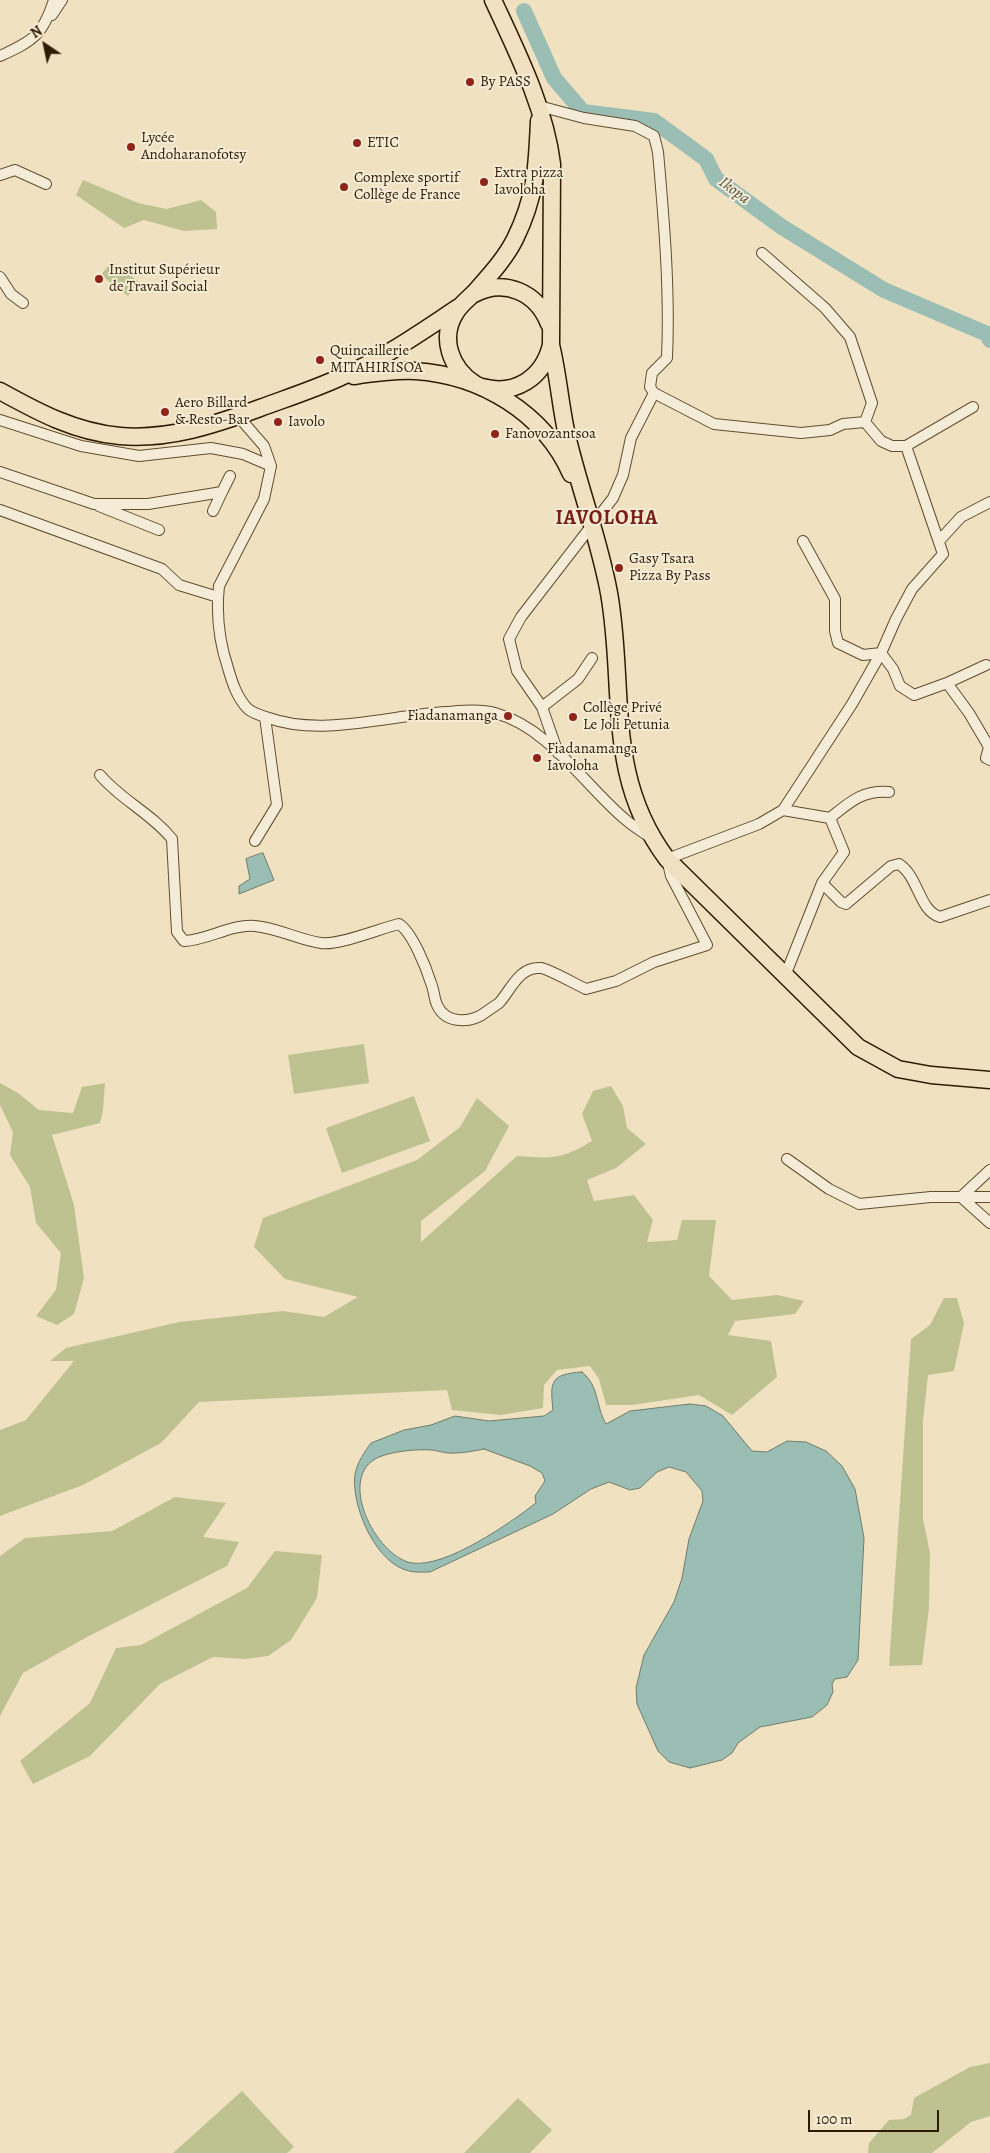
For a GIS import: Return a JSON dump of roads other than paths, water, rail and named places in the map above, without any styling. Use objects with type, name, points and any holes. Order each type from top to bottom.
[{"type":"main road","points":[[342,378],[381,372],[416,371],[479,385],[507,389],[530,380],[541,368],[551,339],[552,164],[549,135],[497,1]]},
{"type":"main road","points":[[0,391],[51,419],[88,431],[118,436],[149,438],[176,434],[238,416],[342,378],[408,341],[459,307],[472,295],[504,257],[527,212],[536,182],[539,106]]},
{"type":"main road","points":[[472,295],[496,287],[522,292],[542,308],[551,339],[566,430],[609,593],[620,738],[633,796],[654,840],[668,859],[853,1042],[883,1062],[915,1073],[990,1080]]},
{"type":"main road","points":[[459,307],[449,329],[450,353],[457,368],[479,385],[520,408],[540,428],[567,466],[589,518]]},
{"type":"street","points":[[45,26],[54,0]]},
{"type":"street","points":[[0,56],[20,47],[45,26],[62,0]]},
{"type":"street","points":[[539,106],[584,118],[635,126],[654,136],[658,152],[667,253],[668,330],[667,358],[652,373],[650,387],[654,393],[714,424],[801,433],[830,430],[843,424],[865,422]]},
{"type":"street","points":[[0,175],[15,170],[46,184]]},
{"type":"street","points":[[762,253],[825,308],[850,336],[872,403],[865,422]]},
{"type":"street","points":[[0,277],[11,294],[22,303]]},
{"type":"street","points":[[558,754],[542,707],[517,671],[509,639],[521,617],[589,518],[613,498],[623,475],[631,438],[654,393]]},
{"type":"street","points":[[865,422],[881,440],[892,446],[906,446],[973,407]]},
{"type":"street","points":[[238,416],[264,446],[271,466],[264,499],[219,586],[218,597],[218,622],[223,652],[230,676],[239,696],[249,709],[281,722],[310,725],[354,723],[426,713],[463,711],[495,713],[540,737],[626,820],[654,840]]},
{"type":"street","points":[[0,420],[81,446],[139,456],[211,448],[243,454],[271,466]]},
{"type":"street","points":[[100,775],[113,790],[148,814],[172,839],[177,932],[184,941],[197,940],[234,928],[254,926],[323,944],[372,933],[398,924],[407,929],[431,982],[437,1007],[446,1016],[459,1021],[471,1021],[481,1016],[498,1003],[518,977],[528,970],[542,968],[586,990],[616,981],[654,962],[707,945],[671,876],[668,859],[759,824],[784,810],[852,704],[881,653],[896,618],[912,588],[943,554],[906,446]]},
{"type":"street","points":[[0,472],[94,504],[159,530]]},
{"type":"street","points":[[213,511],[230,476]]},
{"type":"street","points":[[94,504],[148,504],[222,492]]},
{"type":"street","points":[[939,541],[961,517],[990,502]]},
{"type":"street","points":[[0,510],[162,570],[179,585],[218,597]]},
{"type":"street","points":[[803,541],[835,599],[835,631],[838,643],[863,655],[881,653]]},
{"type":"street","points":[[881,653],[893,668],[900,686],[914,695],[947,683],[986,665]]},
{"type":"street","points":[[542,707],[578,679],[592,658]]},
{"type":"street","points":[[947,683],[969,713],[989,747],[986,758],[990,760]]},
{"type":"street","points":[[255,841],[276,805],[265,717]]},
{"type":"street","points":[[784,810],[830,818],[859,796],[874,791],[889,792]]},
{"type":"street","points":[[786,976],[822,883],[844,852],[830,818]]},
{"type":"street","points":[[822,883],[841,902],[846,904],[891,866],[899,864],[915,880],[927,908],[933,915],[940,917],[990,900]]},
{"type":"street","points":[[787,1159],[830,1189],[859,1204],[931,1197],[990,1197]]},
{"type":"street","points":[[961,1197],[990,1170]]},
{"type":"street","points":[[961,1197],[990,1223]]},
{"type":"water","points":[[263,853],[274,880],[239,894],[239,886],[250,879],[246,859]]},
{"type":"water","points":[[582,1372],[588,1378],[595,1390],[606,1424],[630,1411],[690,1404],[706,1406],[723,1416],[752,1451],[767,1452],[787,1441],[806,1442],[826,1451],[842,1466],[855,1489],[864,1538],[858,1660],[847,1677],[835,1679],[832,1684],[833,1692],[827,1705],[812,1717],[760,1727],[738,1743],[732,1753],[722,1760],[690,1768],[669,1762],[658,1751],[637,1704],[636,1688],[644,1655],[674,1602],[682,1578],[689,1539],[703,1501],[702,1491],[686,1472],[669,1467],[657,1472],[640,1488],[630,1490],[609,1482],[591,1489],[553,1514],[430,1572],[413,1572],[403,1569],[392,1563],[374,1542],[361,1514],[355,1486],[355,1474],[364,1453],[371,1443],[404,1430],[431,1425],[455,1416],[489,1421],[544,1416],[553,1410],[552,1386],[554,1381],[571,1373]],"holes":[[[484,1449],[530,1466],[542,1473],[545,1481],[535,1496],[536,1503],[510,1522],[477,1542],[442,1559],[426,1563],[412,1563],[398,1558],[385,1547],[374,1532],[366,1515],[361,1497],[361,1481],[366,1467],[379,1457],[398,1452],[432,1450],[451,1453]]]},
{"type":"waterway","name":"Ikopa","points":[[524,11],[554,78],[583,112],[654,121],[706,159],[716,179],[782,227],[884,290],[987,334],[990,340]]},
{"type":"place","name":"By PASS","points":[[470,82]]},
{"type":"place","name":"ETIC","points":[[357,143]]},
{"type":"place","name":"Lycée Andoharanofotsy","points":[[131,147]]},
{"type":"place","name":"Extra pizza Iavoloha","points":[[484,182]]},
{"type":"place","name":"Complexe sportif Collège de France","points":[[344,187]]},
{"type":"place","name":"Institut Supérieur de Travail Social","points":[[99,279]]},
{"type":"place","name":"Quincaillerie MITAHIRISOA","points":[[320,360]]},
{"type":"place","name":"Aero Billard & Resto-Bar","points":[[165,412]]},
{"type":"place","name":"Iavolo","points":[[278,422]]},
{"type":"place","name":"Fanovozantsoa","points":[[495,434]]},
{"type":"place","name":"Gasy Tsara Pizza By Pass","points":[[619,568]]},
{"type":"place","name":"Fiadanamanga","points":[[508,716]]},
{"type":"place","name":"Collège Privé Le Joli Petunia","points":[[573,717]]},
{"type":"place","name":"Fiadanamanga Iavoloha","points":[[537,758]]},
{"type":"district","name":"IAVOLOHA","points":[[607,519]]}]
